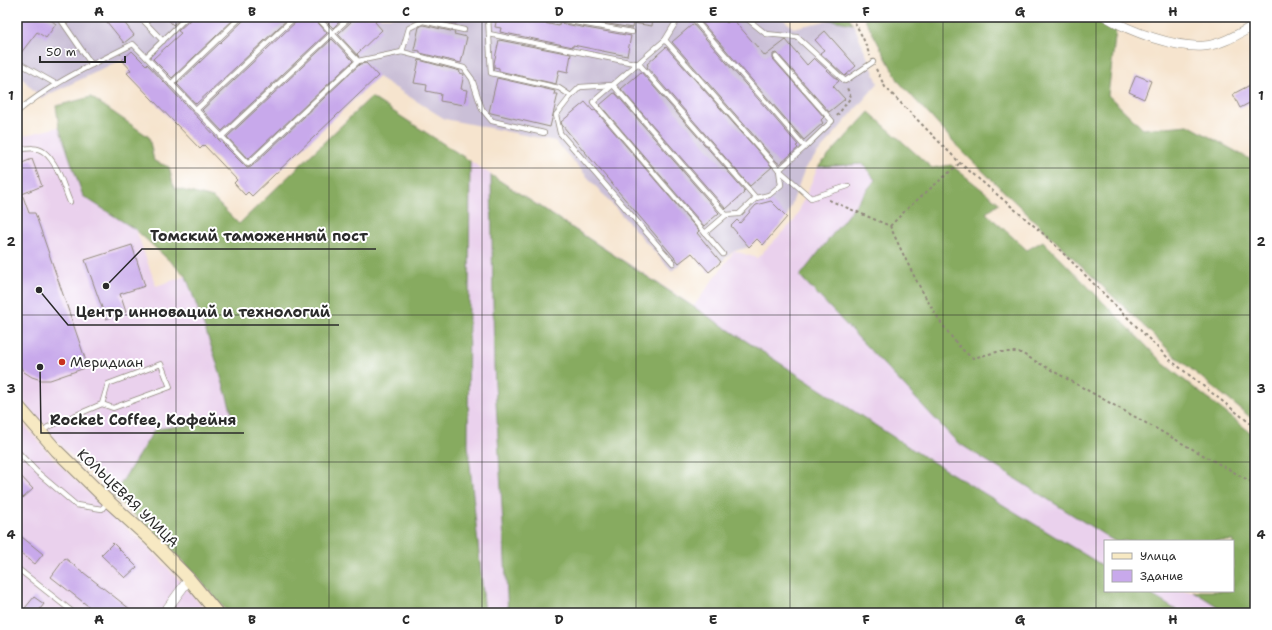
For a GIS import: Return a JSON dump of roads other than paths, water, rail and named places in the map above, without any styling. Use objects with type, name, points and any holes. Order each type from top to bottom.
[{"type":"street","points":[[1106,17],[1147,36],[1184,45],[1205,46],[1224,41],[1255,25]]},
{"type":"street","name":"КОЛЬЦЕВАЯ УЛИЦА","points":[[17,405],[57,451],[108,501],[150,539],[189,579],[217,613]]},
{"type":"street","points":[[164,613],[189,579]]},
{"type":"lane","points":[[59,17],[92,65]]},
{"type":"lane","points":[[140,17],[163,41]]},
{"type":"lane","points":[[146,57],[188,17]]},
{"type":"lane","points":[[171,84],[241,17]]},
{"type":"lane","points":[[196,110],[295,17]]},
{"type":"lane","points":[[317,17],[358,61]]},
{"type":"lane","points":[[221,137],[350,17]]},
{"type":"lane","points":[[488,17],[491,73],[559,88],[571,96]]},
{"type":"lane","points":[[548,17],[632,32]]},
{"type":"lane","points":[[679,17],[665,40],[639,64],[593,102],[722,254]]},
{"type":"lane","points":[[686,17],[694,19],[804,147]]},
{"type":"lane","points":[[745,17],[766,34],[797,37],[845,81],[873,62]]},
{"type":"lane","points":[[402,52],[409,28],[423,21],[464,30]]},
{"type":"lane","points":[[489,34],[639,64],[756,198]]},
{"type":"lane","points":[[665,40],[779,170],[811,198],[848,186]]},
{"type":"lane","points":[[17,112],[33,99],[56,84],[133,44],[248,164],[358,61],[402,52],[464,68],[472,79],[482,109],[492,122],[544,133]]},
{"type":"lane","points":[[776,57],[832,121],[779,170]]},
{"type":"lane","points":[[17,62],[56,84]]},
{"type":"lane","points":[[613,85],[580,87],[556,115],[560,133],[673,263]]},
{"type":"lane","points":[[613,85],[726,215]]},
{"type":"lane","points":[[17,150],[29,148],[44,151],[54,164],[70,202]]},
{"type":"lane","points":[[705,233],[726,215],[738,214],[756,198],[769,196],[781,185],[779,170]]},
{"type":"lane","points":[[41,433],[48,427],[102,404],[113,408],[170,387],[161,364],[108,384],[102,404]]},
{"type":"lane","points":[[17,451],[37,472],[76,505],[102,509],[108,501]]},
{"type":"lane","points":[[17,568],[74,613]]},
{"type":"place","name":"Томский таможенный пост","points":[[106,286]]},
{"type":"place","name":"Центр инноваций и технологий","points":[[39,290]]},
{"type":"place","name":"Меридиан","points":[[62,362]]},
{"type":"place","name":"Rocket Coffee, Кофейня","points":[[40,367]]}]
